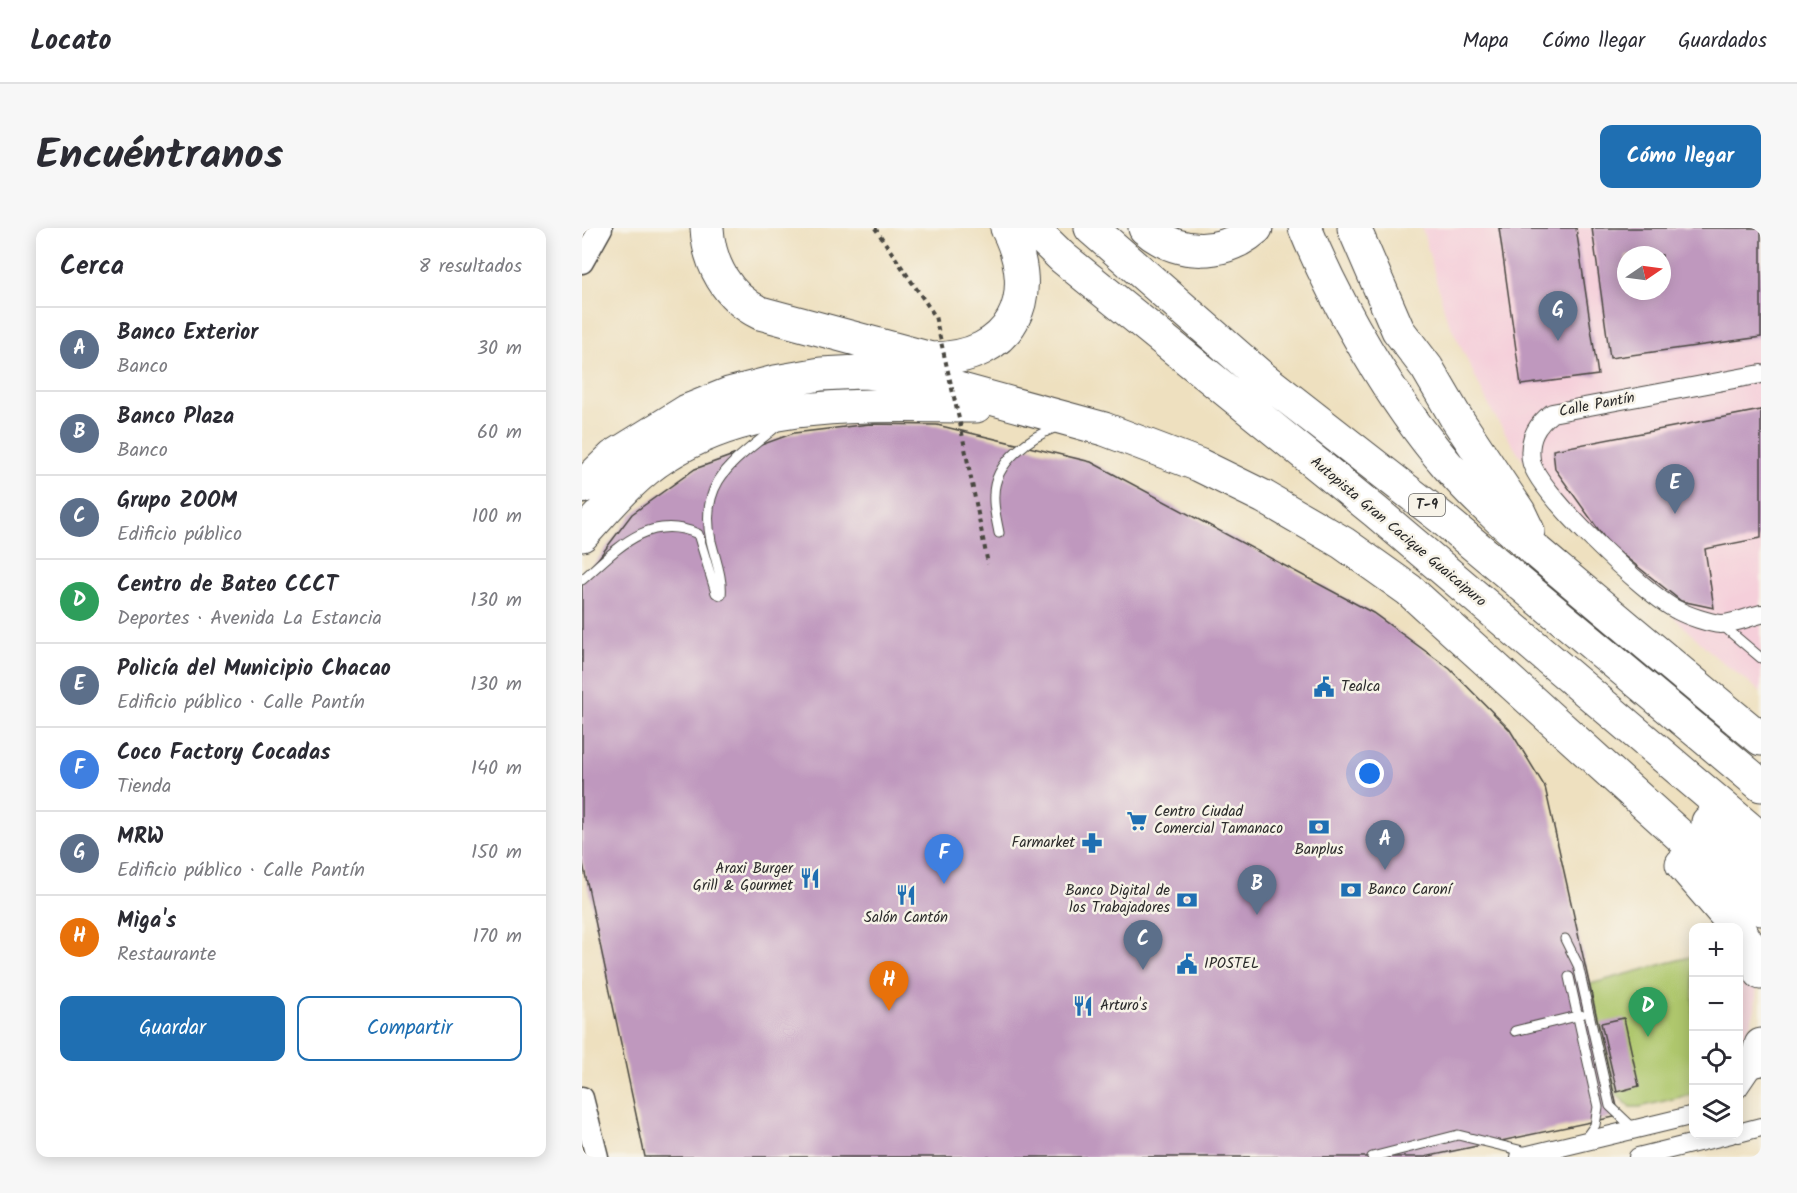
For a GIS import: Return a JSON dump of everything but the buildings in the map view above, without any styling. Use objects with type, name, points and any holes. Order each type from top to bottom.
[{"type":"highway","points":[[707,228],[713,262],[728,287],[747,307],[760,313],[919,356],[944,359],[969,354],[988,346],[1004,333],[1015,316],[1022,297],[1022,276],[1017,252],[1006,228]]},
{"type":"highway","name":"Autopista Gran Cacique Guaicaipuro","points":[[1032,228],[1064,258],[1402,534],[1761,839]]},
{"type":"highway","name":"T-9","points":[[1091,228],[1260,376],[1442,518],[1761,784]]},
{"type":"highway","points":[[1145,228],[1176,246],[1199,250],[1227,245],[1256,228]]},
{"type":"highway","points":[[1305,228],[1352,323],[1418,429],[1474,496],[1761,739]]},
{"type":"highway","points":[[1354,228],[1393,322],[1427,368],[1455,416],[1519,513],[1538,552]]},
{"type":"highway","points":[[1375,228],[1413,319],[1427,368]]},
{"type":"highway","points":[[582,487],[613,457],[687,411],[729,394],[775,382],[821,374],[860,372],[903,374],[1078,420],[1199,465],[1264,497],[1343,543],[1409,590],[1761,909]]},
{"type":"highway","points":[[582,535],[620,495],[663,457],[703,434],[798,409],[1020,406]]},
{"type":"highway","points":[[1667,761],[1704,819],[1761,872]]},
{"type":"highway","points":[[1647,808],[1657,838],[1734,923]]},
{"type":"highway","points":[[1743,936],[1755,954],[1761,973]]},
{"type":"street","points":[[582,262],[601,228]]},
{"type":"street","name":"Calle Pantín","points":[[1721,624],[1676,610],[1599,548],[1536,474],[1531,462],[1535,429],[1552,413],[1761,374]]},
{"type":"street","points":[[1721,624],[1761,614]]},
{"type":"street","points":[[1740,1085],[1760,1053]]},
{"type":"street","points":[[582,1101],[597,1156]]},
{"type":"street","points":[[1527,1155],[1689,1116]]},
{"type":"street","points":[[1743,1131],[1761,1127]]},
{"type":"street","points":[[1638,1157],[1711,1139]]},
{"type":"lane","points":[[582,580],[626,541],[662,527],[681,527],[698,534],[716,593],[721,595],[708,526],[714,489],[722,473],[798,409]]},
{"type":"lane","points":[[999,533],[993,494],[1000,473],[1020,449],[1034,437],[1078,420]]},
{"type":"lane","points":[[1721,624],[1761,658]]},
{"type":"lane","points":[[1565,939],[1578,965],[1610,1106],[1630,1125],[1642,1127]]},
{"type":"lane","points":[[1569,977],[1598,1107],[1595,1125],[1590,1135],[1580,1143]]},
{"type":"lane","points":[[1515,1031],[1589,1013]]},
{"type":"lane","points":[[1372,1157],[1455,1133],[1527,1155]]},
{"type":"path","points":[[875,228],[934,316],[960,423],[988,564]]},
{"type":"shaded area","points":[[1422,228],[1761,228],[1761,692],[1717,658],[1605,552],[1558,502],[1517,452],[1491,410],[1446,316]]},
{"type":"shaded area","points":[[1743,947],[1757,985],[1755,1009],[1743,1045]]},
{"type":"green space","points":[[1689,957],[1689,1095],[1640,1107],[1630,1107],[1613,1091],[1590,984]]},
{"type":"place","name":"MRW","points":[[1558,341]]},
{"type":"place","name":"Policía del Municipio Chacao","points":[[1675,514]]},
{"type":"place","name":"Tealca","points":[[1324,687]]},
{"type":"place","name":"Centro Ciudad Comercial Tamanaco","points":[[1137,821]]},
{"type":"place","name":"Banplus","points":[[1319,827]]},
{"type":"place","name":"Farmarket","points":[[1092,843]]},
{"type":"place","name":"Banco Exterior","points":[[1385,870]]},
{"type":"place","name":"Araxi Burger Grill & Gourmet","points":[[810,878]]},
{"type":"place","name":"Coco Factory Cocadas","points":[[944,884]]},
{"type":"place","name":"Banco Caroní","points":[[1351,890]]},
{"type":"place","name":"Salón Cantón","points":[[906,895]]},
{"type":"place","name":"Banco Digital de los Trabajadores","points":[[1187,900]]},
{"type":"place","name":"Banco Plaza","points":[[1257,915]]},
{"type":"place","name":"IPOSTEL","points":[[1187,964]]},
{"type":"place","name":"Grupo ZOOM","points":[[1143,970]]},
{"type":"place","name":"Arturo's","points":[[1083,1006]]},
{"type":"place","name":"Miga's","points":[[889,1011]]},
{"type":"place","name":"Centro de Bateo CCCT","points":[[1648,1037]]}]
